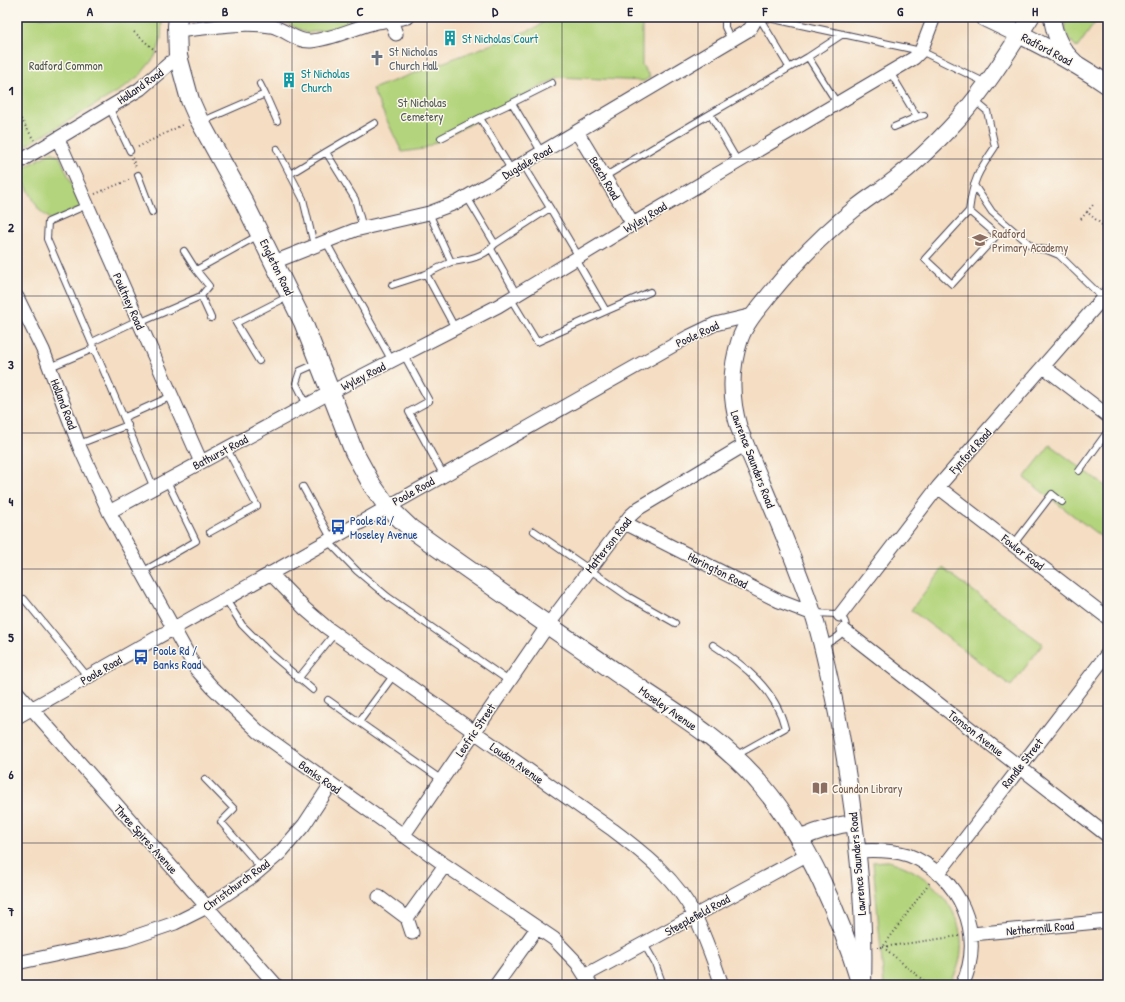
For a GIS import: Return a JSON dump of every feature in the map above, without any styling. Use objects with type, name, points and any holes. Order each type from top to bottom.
[{"type":"main road","name":"Radford Road","points":[[984,17],[1019,34],[1088,72],[1108,85]]},
{"type":"main road","name":"Engleton Road","points":[[176,23],[178,56],[190,100],[304,322],[354,452],[372,485],[387,506]]},
{"type":"main road","name":"Moseley Avenue","points":[[387,506],[410,528],[689,722],[734,757],[762,785],[779,807],[804,847],[836,915],[862,985]]},
{"type":"street","points":[[176,23],[262,25],[279,28],[299,39],[310,41],[408,17]]},
{"type":"street","name":"Dugdale Road","points":[[274,262],[320,243],[363,228],[429,213],[446,207],[512,171],[750,29],[758,17]]},
{"type":"street","points":[[921,51],[934,17]]},
{"type":"street","name":"Lawrence Saunders Road","points":[[862,985],[864,947],[854,823],[845,756],[822,645],[813,614],[733,409],[731,381],[740,338],[753,315],[803,256],[858,206],[910,167],[949,130],[986,83],[1030,17]]},
{"type":"street","points":[[1052,17],[1053,30],[1059,44],[1073,60],[1088,72]]},
{"type":"street","points":[[391,20],[396,34]]},
{"type":"street","name":"Wyley Road","points":[[331,392],[514,297],[632,224],[914,58],[921,51]]},
{"type":"street","name":"Holland Road","points":[[17,163],[140,89],[159,75],[178,56]]},
{"type":"street","name":"Beech Road","points":[[578,132],[632,224]]},
{"type":"street","name":"Poultney Road","points":[[58,139],[201,462]]},
{"type":"street","name":"Fynford Road","points":[[840,615],[938,487],[1106,295]]},
{"type":"street","name":"Holland Road","points":[[17,297],[43,350],[79,444],[109,512]]},
{"type":"street","name":"Poole Road","points":[[17,717],[443,474],[688,337],[715,324],[753,315]]},
{"type":"street","points":[[1044,367],[1108,416]]},
{"type":"street","name":"Bathurst Road","points":[[109,512],[331,392]]},
{"type":"street","name":"Matterson Road","points":[[548,625],[625,523],[639,508],[746,444]]},
{"type":"street","name":"Fowler Road","points":[[938,487],[1108,618]]},
{"type":"street","name":"Banks Road","points":[[109,512],[196,669],[236,711],[259,732],[403,836],[537,928],[567,951],[589,980]]},
{"type":"street","name":"Harington Road","points":[[625,523],[779,601],[813,614]]},
{"type":"street","name":"Loudon Avenue","points":[[270,573],[305,609],[335,633],[393,676],[641,851],[678,889],[695,916],[722,985]]},
{"type":"street","name":"Leofric Street","points":[[403,836],[548,625]]},
{"type":"street","name":"Tomson Avenue","points":[[844,630],[1108,836]]},
{"type":"street","name":"Randle Street","points":[[938,874],[1019,766],[1108,653]]},
{"type":"street","name":"Three Spires Avenue","points":[[17,692],[31,710],[276,985]]},
{"type":"street","name":"Christchurch Road","points":[[17,963],[125,940],[175,923],[207,907],[280,853],[292,840],[331,784]]},
{"type":"street","points":[[804,847],[817,831],[839,824],[854,823]]},
{"type":"street","name":"Steeplefield Road","points":[[589,980],[644,944],[695,916],[804,847]]},
{"type":"street","points":[[857,851],[885,851],[902,854],[918,860],[938,874],[952,888],[962,904],[970,923],[972,934],[970,960],[962,985]]},
{"type":"street","points":[[407,918],[445,865]]},
{"type":"street","points":[[379,897],[407,918],[412,933]]},
{"type":"street","name":"Nethermill Road","points":[[972,934],[1108,921]]},
{"type":"street","points":[[496,985],[537,928]]},
{"type":"lane","points":[[725,17],[725,27],[731,40]]},
{"type":"lane","points":[[758,17],[789,67]]},
{"type":"lane","points":[[764,17],[921,51],[986,83]]},
{"type":"lane","points":[[604,177],[808,57],[843,34]]},
{"type":"lane","points":[[808,57],[837,104]]},
{"type":"lane","points":[[890,72],[920,116],[894,127]]},
{"type":"lane","points":[[441,138],[552,83]]},
{"type":"lane","points":[[260,84],[277,121]]},
{"type":"lane","points":[[199,120],[265,94]]},
{"type":"lane","points":[[969,211],[997,236],[952,284],[925,259],[969,211],[974,185],[978,174],[995,147],[987,111],[973,100]]},
{"type":"lane","points":[[512,103],[542,153]]},
{"type":"lane","points":[[110,107],[130,151]]},
{"type":"lane","points":[[710,114],[738,162]]},
{"type":"lane","points":[[480,118],[512,171]]},
{"type":"lane","points":[[290,174],[375,123]]},
{"type":"lane","points":[[277,148],[303,199],[320,243],[429,401],[409,412],[443,474]]},
{"type":"lane","points":[[326,152],[355,199],[363,228]]},
{"type":"lane","points":[[523,164],[550,208],[606,311]]},
{"type":"lane","points":[[138,176],[152,212]]},
{"type":"lane","points":[[974,185],[992,212],[1034,248],[1047,250],[1059,255],[1106,295]]},
{"type":"lane","points":[[467,196],[493,247],[514,297],[537,342],[650,292]]},
{"type":"lane","points":[[85,202],[48,222],[47,239],[125,417],[154,488]]},
{"type":"lane","points":[[392,285],[426,274],[451,262],[468,259],[493,247],[550,208]]},
{"type":"lane","points":[[429,213],[451,262]]},
{"type":"lane","points":[[196,270],[260,234]]},
{"type":"lane","points":[[92,342],[201,296],[209,286],[196,270],[184,251]]},
{"type":"lane","points":[[426,274],[455,328]]},
{"type":"lane","points":[[259,361],[236,323],[291,295]]},
{"type":"lane","points":[[201,296],[211,318]]},
{"type":"lane","points":[[50,367],[95,348]]},
{"type":"lane","points":[[307,405],[296,383],[300,372],[320,363]]},
{"type":"lane","points":[[125,417],[172,396]]},
{"type":"lane","points":[[79,444],[128,424]]},
{"type":"lane","points":[[1079,471],[1108,431]]},
{"type":"lane","points":[[210,532],[257,506],[227,449]]},
{"type":"lane","points":[[142,572],[196,541],[167,481]]},
{"type":"lane","points":[[303,487],[329,539],[357,571],[388,597],[509,681]]},
{"type":"lane","points":[[1013,545],[1052,494],[1062,502]]},
{"type":"lane","points":[[534,531],[629,597],[675,623]]},
{"type":"lane","points":[[225,598],[242,625],[298,679],[313,690]]},
{"type":"lane","points":[[24,599],[88,677]]},
{"type":"lane","points":[[813,614],[831,613],[840,615],[844,623],[844,630],[839,637],[822,645]]},
{"type":"lane","points":[[298,679],[335,633]]},
{"type":"lane","points":[[712,645],[740,665],[761,683],[777,705],[785,728],[734,757]]},
{"type":"lane","points":[[359,722],[393,676]]},
{"type":"lane","points":[[328,700],[442,780]]},
{"type":"lane","points":[[205,779],[234,809],[221,822],[261,868]]},
{"type":"lane","points":[[644,944],[655,963],[663,985]]},
{"type":"path","points":[[134,32],[157,52]]},
{"type":"path","points":[[21,119],[35,141]]},
{"type":"path","points":[[85,202],[138,176],[130,151],[199,120]]},
{"type":"path","points":[[1081,220],[1093,205]]},
{"type":"path","points":[[1087,212],[1108,230]]},
{"type":"path","points":[[883,946],[938,874]]},
{"type":"path","points":[[864,947],[883,946],[972,934]]},
{"type":"path","points":[[883,946],[929,985]]},
{"type":"green space","name":"Radford Common","points":[[17,17],[162,17],[161,39],[154,58],[140,75],[122,89],[17,151]]},
{"type":"green space","points":[[192,17],[353,17],[354,24],[307,33],[276,18],[200,22],[193,21]]},
{"type":"green space","name":"St Nicholas Cemetery","points":[[547,17],[642,17],[642,65],[650,77],[644,81],[559,77],[423,149],[402,152],[372,89],[538,27]]},
{"type":"green space","points":[[1064,17],[1099,17],[1077,48],[1066,34]]},
{"type":"green space","points":[[52,152],[60,157],[82,207],[51,220],[39,210],[18,171]]},
{"type":"green space","points":[[1050,445],[1108,488],[1108,542],[1024,478]]},
{"type":"green space","points":[[943,568],[1043,644],[1011,686],[911,610]]},
{"type":"green space","points":[[888,861],[907,868],[925,879],[940,892],[951,908],[959,926],[961,946],[958,965],[949,985],[884,985],[873,862]]},
{"type":"place","name":"St Nicholas Court","points":[[450,38]]},
{"type":"place","name":"St Nicholas Church Hall","points":[[377,58]]},
{"type":"place","name":"St Nicholas Church","points":[[289,80]]},
{"type":"place","name":"Radford Primary Academy","points":[[980,240]]},
{"type":"place","name":"Poole Rd / Moseley Avenue","points":[[338,527]]},
{"type":"place","name":"Poole Rd / Banks Road","points":[[141,657]]},
{"type":"place","name":"Coundon Library","points":[[820,788]]}]
